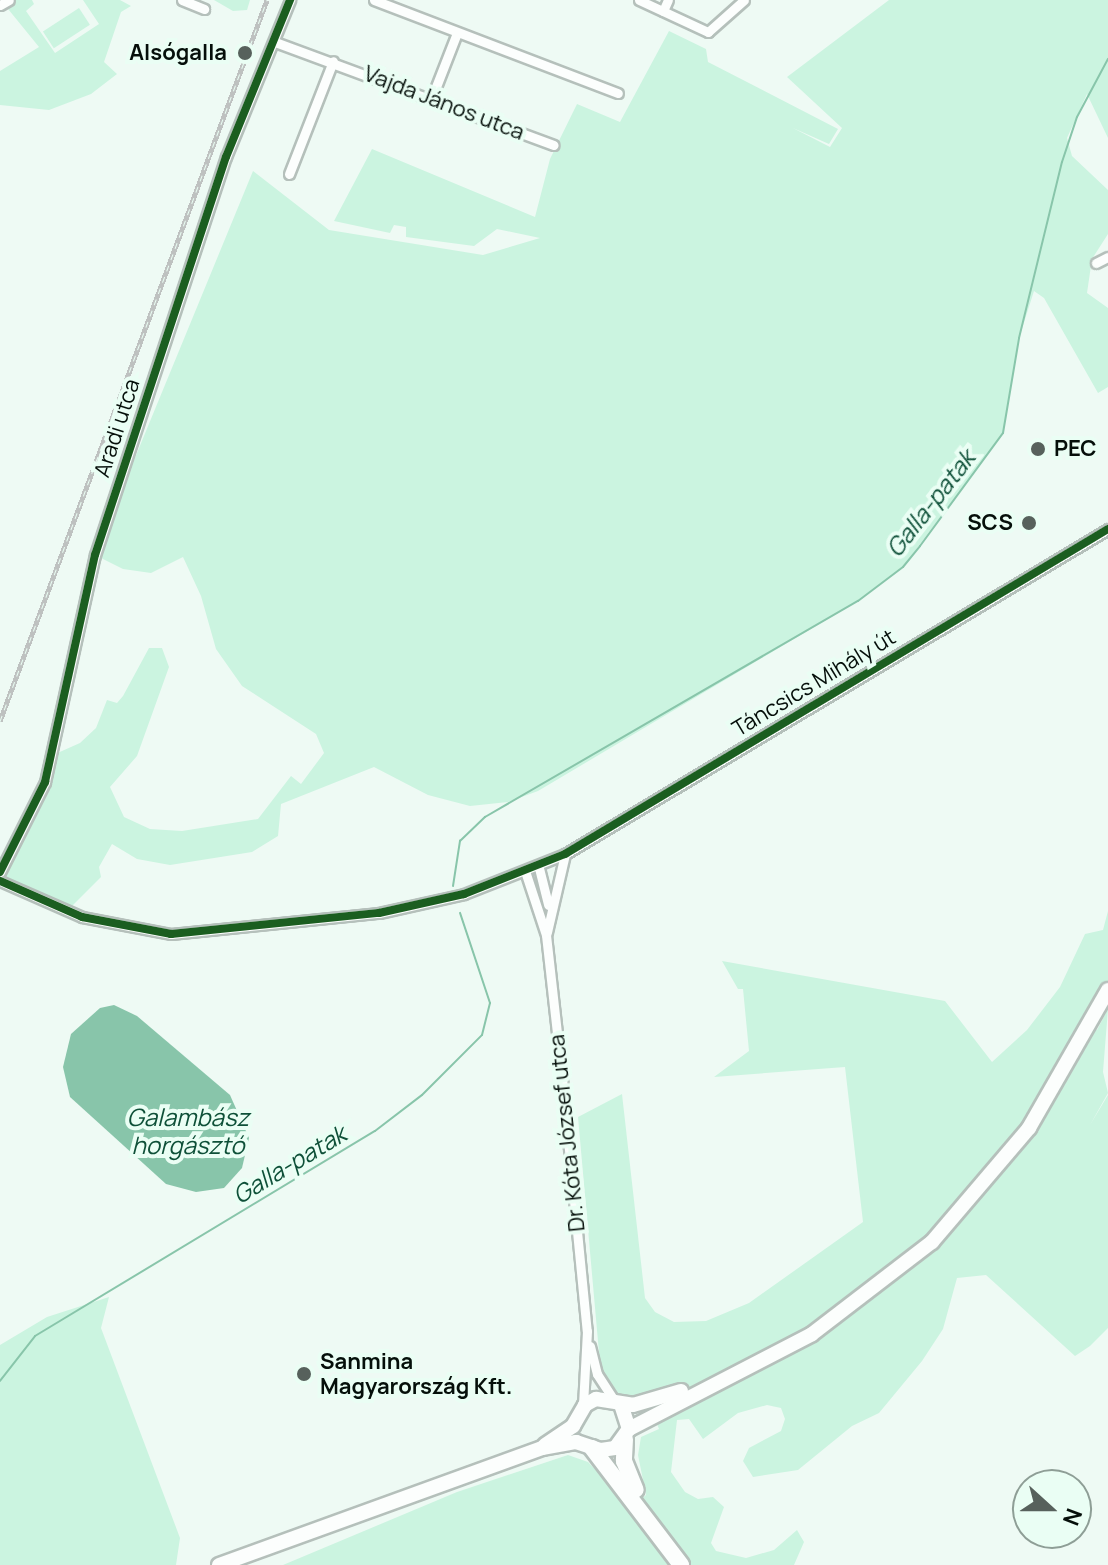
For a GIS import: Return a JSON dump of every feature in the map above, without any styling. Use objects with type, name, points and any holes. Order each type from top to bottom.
[{"type":"highway","points":[[627,1434],[624,1461],[645,1514]]},
{"type":"highway","points":[[592,1448],[681,1565]]},
{"type":"main road","points":[[219,1565],[542,1448],[576,1442],[592,1448],[610,1449],[627,1434],[724,1378],[838,1318],[932,1242],[1029,1128],[1108,990]]},
{"type":"main road","points":[[542,1448],[596,1399],[649,1403],[724,1378]]},
{"type":"main road","points":[[617,1402],[627,1434]]},
{"type":"main road","points":[[580,1413],[580,1435],[592,1448]]},
{"type":"street","points":[[0,5],[9,0]]},
{"type":"street","points":[[182,0],[204,9]]},
{"type":"street","name":"Aradi utca","points":[[0,872],[45,782],[95,555],[226,157],[290,0]]},
{"type":"street","points":[[374,0],[618,93]]},
{"type":"street","points":[[639,0],[708,32],[744,0]]},
{"type":"street","points":[[663,11],[668,0]]},
{"type":"street","points":[[432,97],[457,33]]},
{"type":"street","name":"Vajda János utca","points":[[275,42],[432,97],[554,145]]},
{"type":"street","points":[[289,174],[333,61]]},
{"type":"street","points":[[1096,263],[1108,257]]},
{"type":"street","name":"Táncsics Mihály út","points":[[0,881],[71,914],[171,934],[288,925],[459,895],[526,874],[565,854],[1108,529]]},
{"type":"street","name":"Dr. Kóta József utca","points":[[546,935],[565,854]]},
{"type":"street","name":"Dr. Kóta József utca","points":[[539,868],[549,916]]},
{"type":"street","name":"Dr. Kóta József utca","points":[[526,874],[546,935],[587,1331]]},
{"type":"street","points":[[587,1331],[597,1374],[617,1402]]},
{"type":"street","points":[[580,1413],[587,1331]]},
{"type":"shaded area","points":[[11,0],[32,0],[34,4],[26,11],[55,53],[99,24],[83,0],[120,0],[131,6],[121,12],[104,62],[117,74],[91,94],[49,110],[0,105],[0,71],[39,47],[4,4]]},
{"type":"shaded area","points":[[214,0],[250,0],[247,10],[233,11]]},
{"type":"shaded area","points":[[889,0],[1108,0],[1108,138],[1087,94],[1067,138],[1072,156],[1108,190],[1108,234],[1092,259],[1087,293],[1108,308],[1108,387],[1098,393],[1044,298],[1034,291],[1019,338],[1003,433],[903,567],[858,601],[538,791],[508,802],[470,806],[428,795],[374,767],[281,804],[278,836],[252,852],[170,865],[137,859],[112,844],[99,867],[101,877],[70,908],[0,881],[53,755],[80,743],[96,728],[107,700],[117,703],[123,696],[149,648],[162,648],[169,667],[137,756],[110,787],[124,817],[150,829],[182,831],[258,819],[291,776],[301,784],[324,753],[316,734],[242,686],[216,649],[201,596],[183,557],[151,573],[123,569],[95,555],[253,171],[329,230],[483,255],[540,238],[497,229],[474,246],[406,237],[406,227],[394,225],[390,233],[334,221],[372,149],[535,217],[550,159],[577,104],[620,122],[669,31],[706,49],[708,62],[838,129],[829,144],[793,128],[830,147],[842,128],[787,77]]},
{"type":"shaded area","points":[[79,8],[90,25],[54,48],[43,31]]},
{"type":"shaded area","points":[[1108,911],[1108,987],[1089,1027],[1097,1030],[1108,1009],[1103,1072],[1108,1093],[1090,1125],[1108,1095],[1108,1328],[1090,1346],[1075,1356],[986,1275],[957,1278],[943,1329],[922,1361],[879,1413],[852,1426],[798,1470],[753,1477],[743,1461],[749,1448],[781,1431],[785,1419],[781,1408],[767,1405],[738,1413],[703,1439],[689,1419],[677,1420],[671,1472],[685,1492],[698,1499],[713,1497],[724,1507],[711,1543],[716,1551],[746,1558],[774,1550],[797,1530],[804,1542],[794,1565],[283,1565],[457,1492],[568,1455],[588,1462],[631,1506],[646,1495],[638,1455],[641,1437],[659,1429],[649,1404],[614,1397],[601,1375],[578,1117],[622,1094],[645,1298],[655,1312],[674,1322],[706,1321],[749,1303],[863,1222],[845,1067],[714,1077],[749,1051],[743,989],[738,989],[722,961],[945,1001],[992,1062],[1027,1030],[1060,987],[1085,934],[1103,930]]},
{"type":"shaded area","points":[[109,1297],[101,1328],[180,1538],[176,1565],[0,1565],[0,1345],[47,1317]]},
{"type":"water","name":"Galambász horgásztó","points":[[114,1005],[137,1016],[230,1095],[249,1138],[242,1168],[224,1188],[196,1192],[166,1184],[70,1097],[63,1067],[71,1034],[100,1008]]},
{"type":"waterway","name":"Galla-patak","points":[[453,886],[460,841],[485,817],[858,601],[903,567],[920,546],[1003,433],[1019,338],[1062,162],[1077,117],[1108,59]]},
{"type":"waterway","name":"Galla-patak","points":[[0,1381],[35,1336],[375,1131],[422,1095],[482,1035],[490,1003],[460,913]]},
{"type":"railway","points":[[0,721],[267,0]]},
{"type":"cycle path","points":[[0,872],[45,782],[95,555],[226,157],[290,0]]},
{"type":"cycle path","points":[[0,881],[82,917],[171,934],[379,913],[464,894],[565,854],[1108,529]]},
{"type":"place","name":"Alsógalla","points":[[245,53]]},
{"type":"place","name":"PEC","points":[[1038,449]]},
{"type":"place","name":"SCS","points":[[1029,523]]},
{"type":"place","name":"Sanmina Magyarország Kft.","points":[[304,1374]]}]
